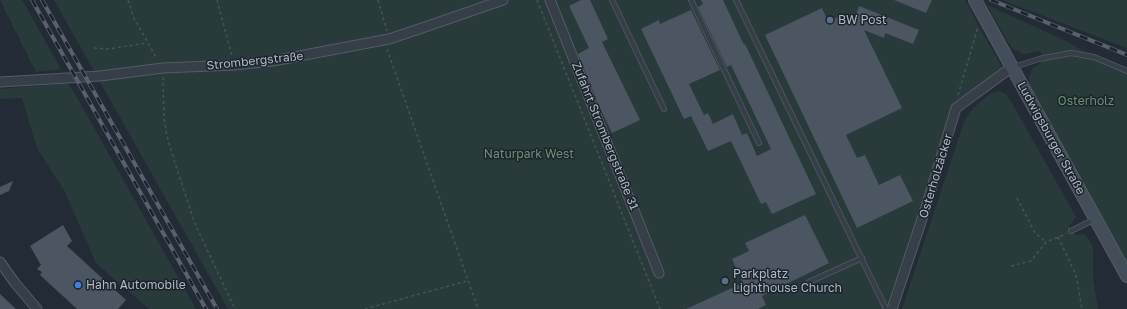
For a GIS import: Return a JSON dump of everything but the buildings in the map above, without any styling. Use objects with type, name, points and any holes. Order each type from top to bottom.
[{"type":"street","name":"Strombergstraße","points":[[0,82],[100,76],[163,68],[235,65],[281,60],[386,39],[503,0]]},
{"type":"street","name":"Zufahrt Strombergstraße 31","points":[[550,0],[659,273]]},
{"type":"street","name":"Ludwigsburger Straße","points":[[975,0],[1094,219],[1127,276]]},
{"type":"street","points":[[956,108],[1012,67]]},
{"type":"street","name":"Osterholzäcker","points":[[892,309],[925,210],[956,108]]},
{"type":"street","points":[[0,262],[15,283],[37,309]]},
{"type":"lane","points":[[612,0],[664,109]]},
{"type":"lane","points":[[691,0],[759,143]]},
{"type":"lane","points":[[736,0],[886,309]]},
{"type":"lane","points":[[1012,67],[1039,59],[1072,53],[1094,57],[1127,71]]},
{"type":"lane","points":[[1071,231],[1094,219]]},
{"type":"lane","points":[[809,282],[862,258]]},
{"type":"path","points":[[128,0],[134,18],[147,43],[163,68],[164,118],[167,136],[174,160],[195,224],[235,309]]},
{"type":"path","points":[[217,0],[235,65]]},
{"type":"path","points":[[378,0],[386,39],[478,309]]},
{"type":"path","points":[[537,0],[660,309]]},
{"type":"path","points":[[956,108],[956,101],[982,14]]},
{"type":"path","points":[[94,48],[108,49],[147,43]]},
{"type":"path","points":[[1017,198],[1035,233],[1046,242]]},
{"type":"path","points":[[1010,266],[1031,261],[1046,242],[1071,231]]},
{"type":"path","points":[[1058,237],[1076,275],[1082,309]]},
{"type":"path","points":[[365,309],[468,281]]},
{"type":"green space","points":[[0,0],[22,0],[61,69],[36,72]]},
{"type":"green space","name":"Naturpark West","points":[[54,0],[965,0],[1003,69],[953,103],[888,309],[228,309]]},
{"type":"green space","points":[[1002,0],[1127,0],[1127,48]]},
{"type":"green space","name":"Osterholz","points":[[987,5],[1064,40],[1107,64],[1127,73],[1127,265],[1099,216],[1030,85],[1029,78],[1033,68],[1045,60],[1040,51],[1024,54],[1012,48]]},
{"type":"green space","points":[[68,83],[196,309],[149,309],[96,263],[64,190],[37,148],[22,98],[0,99],[0,89]]},
{"type":"green space","points":[[998,91],[1006,94],[1012,103],[1076,217],[1069,226],[1075,235],[1085,234],[1093,247],[1093,278],[1098,309],[902,309],[963,125],[969,113],[979,103],[989,95]]},
{"type":"railway","points":[[32,0],[206,309]]},
{"type":"railway","points":[[42,0],[217,309]]},
{"type":"railway","points":[[991,0],[1127,55]]},
{"type":"place","name":"BW Post","points":[[830,20]]},
{"type":"place","name":"Parkplatz Lighthouse Church","points":[[725,281]]},
{"type":"place","name":"Hahn Automobile","points":[[78,285]]}]
